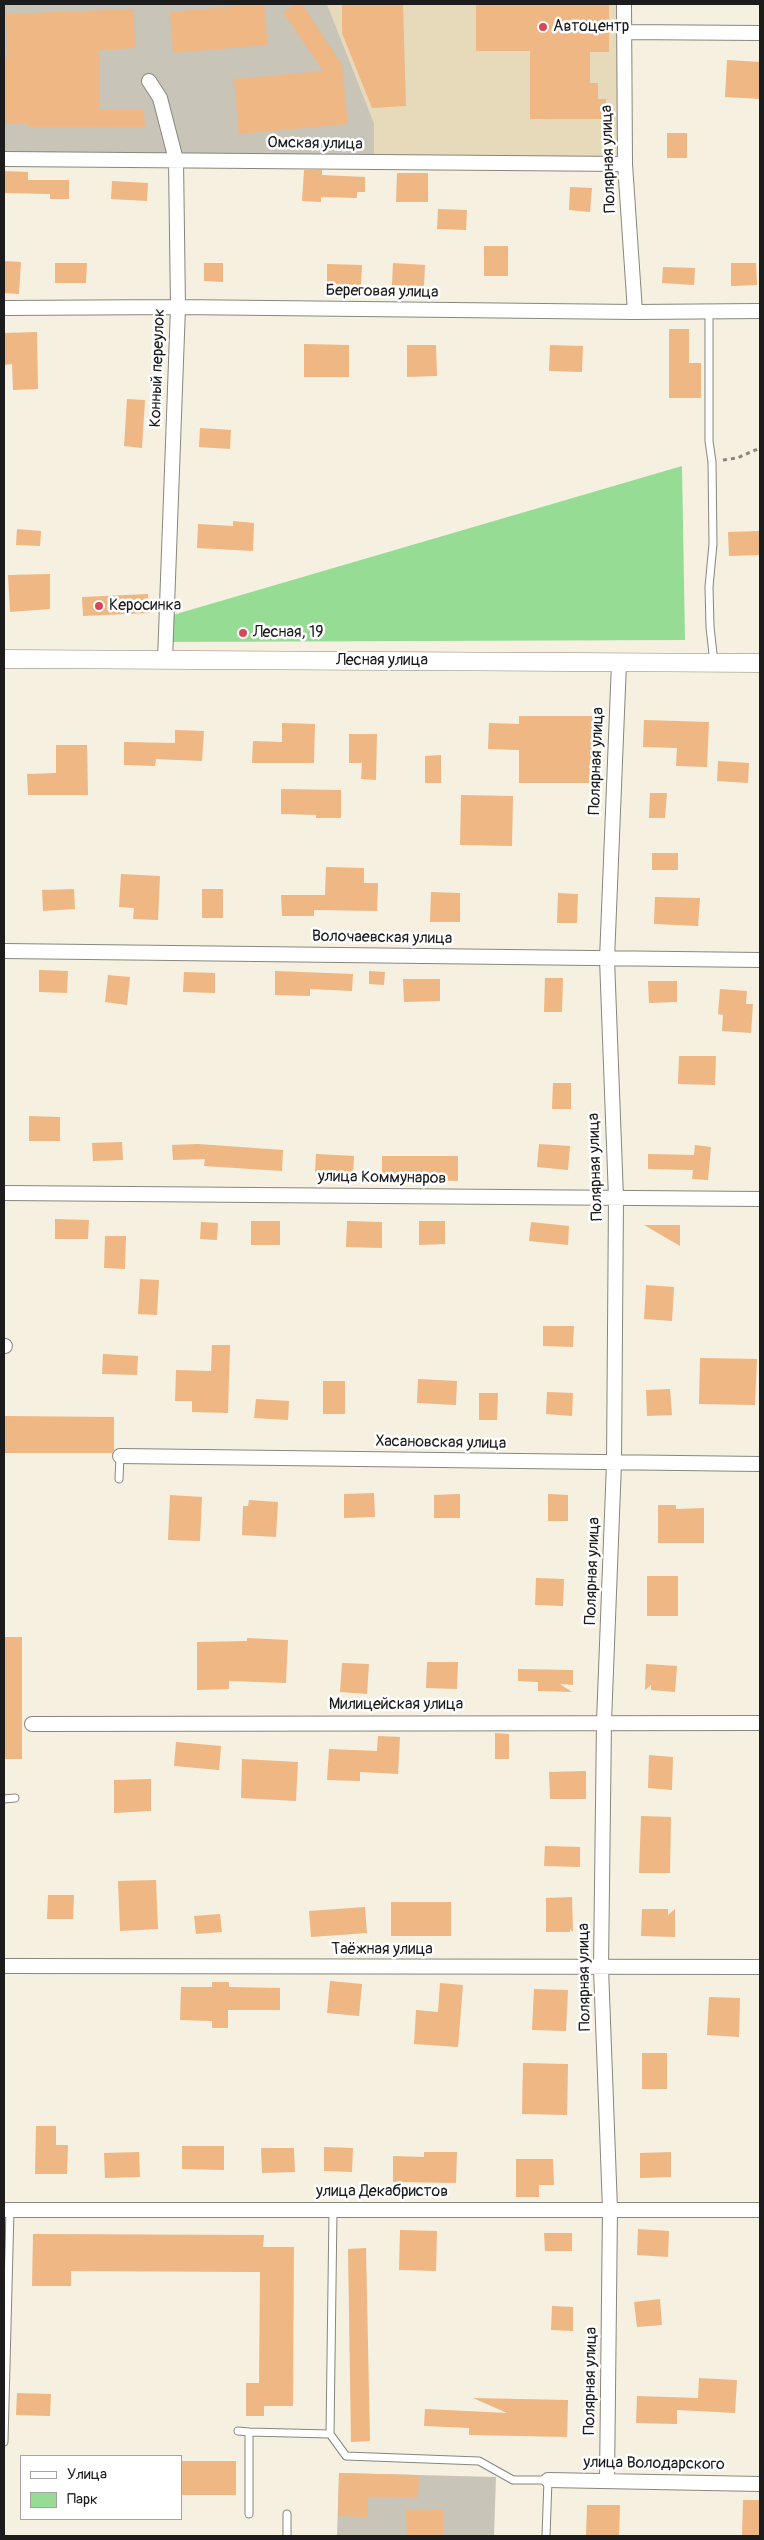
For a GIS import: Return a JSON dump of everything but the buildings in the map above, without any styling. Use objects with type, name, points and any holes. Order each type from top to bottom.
[{"type":"street","name":"Полярная улица","points":[[624,4],[625,164],[635,312]]},
{"type":"street","points":[[624,32],[760,33]]},
{"type":"street","name":"Конный переулок","points":[[149,81],[160,98],[176,160],[178,307],[164,660]]},
{"type":"street","name":"Омская улица","points":[[4,158],[625,164]]},
{"type":"street","name":"Береговая улица","points":[[4,308],[178,307],[635,312],[760,311]]},
{"type":"street","name":"Лесная улица","points":[[4,659],[760,663]]},
{"type":"street","name":"Полярная улица","points":[[607,2481],[610,2209],[601,1968],[604,1722],[614,1462],[616,1198],[607,959],[619,662]]},
{"type":"street","name":"Волочаевская улица","points":[[4,951],[760,960]]},
{"type":"street","name":"улица Коммунаров","points":[[4,1193],[760,1199]]},
{"type":"street","name":"Хасановская улица","points":[[120,1456],[760,1464]]},
{"type":"street","name":"Милицейская улица","points":[[32,1724],[760,1723]]},
{"type":"street","name":"Таёжная улица","points":[[4,1966],[760,1968]]},
{"type":"street","name":"улица Декабристов","points":[[7,2210],[760,2210]]},
{"type":"street","name":"улица Володарского","points":[[548,2480],[760,2484]]},
{"type":"lane","points":[[709,311],[709,441],[712,462],[712,552],[709,587],[710,628],[714,663]]},
{"type":"lane","points":[[119,1479],[120,1456]]},
{"type":"lane","points":[[4,1798],[14,1798]]},
{"type":"lane","points":[[4,2442],[7,2210]]},
{"type":"lane","points":[[333,2210],[330,2434],[346,2456],[479,2461],[513,2480],[548,2480],[546,2536]]},
{"type":"lane","points":[[238,2432],[330,2434]]},
{"type":"lane","points":[[249,2432],[249,2514]]},
{"type":"lane","points":[[287,2514],[287,2536]]},
{"type":"path","points":[[712,462],[738,458],[760,448]]},
{"type":"shaded area","points":[[4,4],[327,4],[374,123],[374,162],[4,159]]},
{"type":"shaded area","points":[[327,4],[624,4],[625,164],[374,162],[374,123]]},
{"type":"shaded area","points":[[339,2473],[496,2477],[494,2536],[337,2536]]},
{"type":"green space","points":[[682,466],[685,640],[165,642],[166,617]]},
{"type":"place","name":"Автоцентр","points":[[543,27]]},
{"type":"place","name":"Керосинка","points":[[99,606]]},
{"type":"place","name":"Лесная, 19","points":[[243,633]]}]
